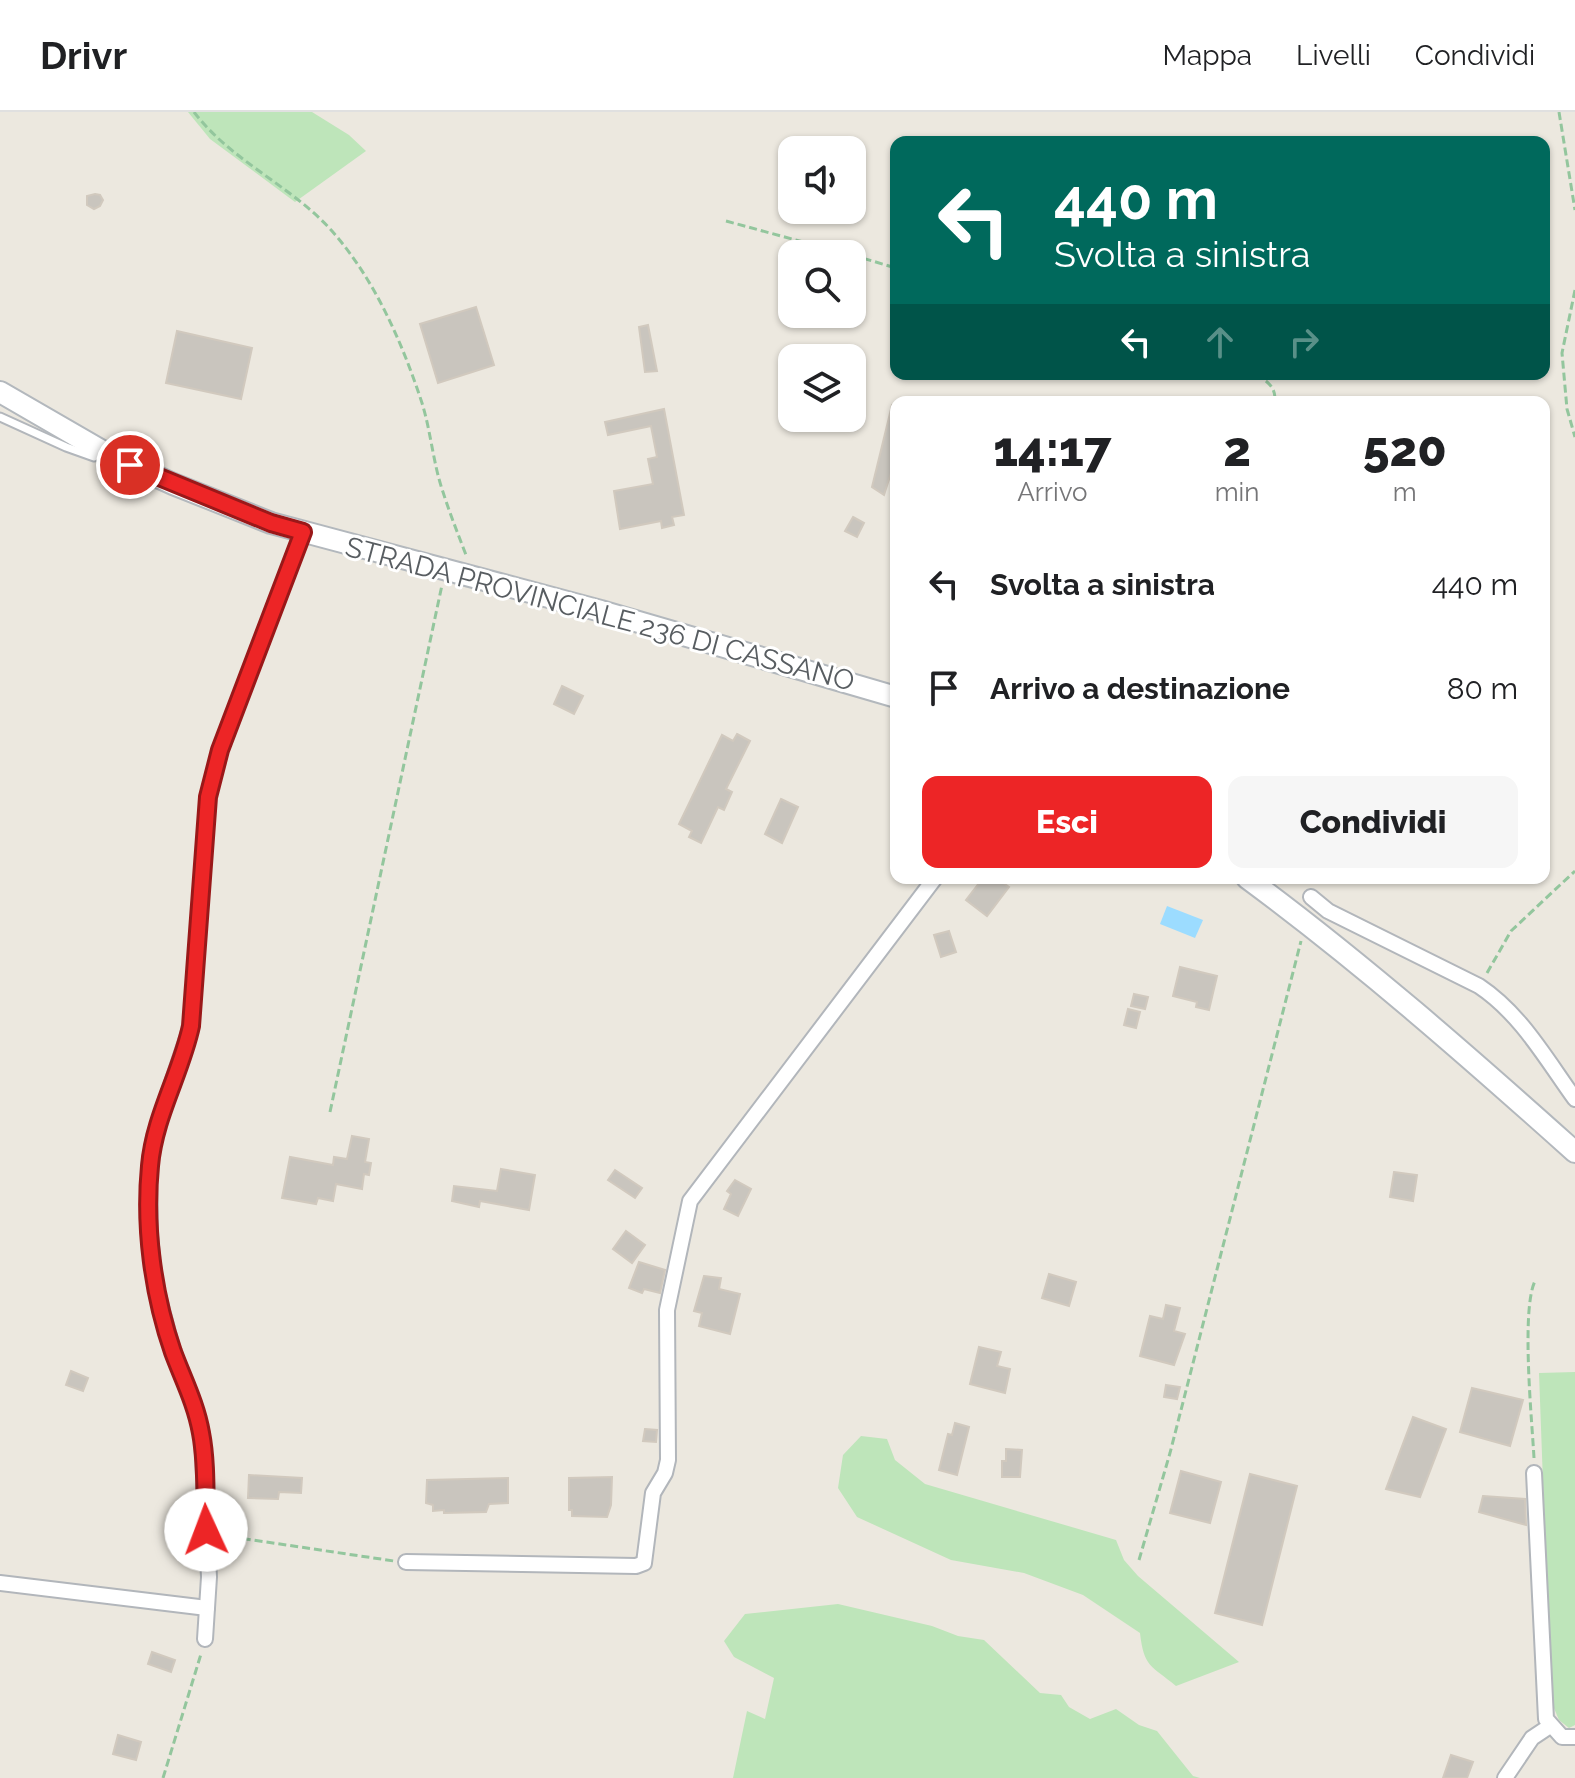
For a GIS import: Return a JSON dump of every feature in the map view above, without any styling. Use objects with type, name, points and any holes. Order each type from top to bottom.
[{"type":"main road","name":"STRADA PROVINCIALE 236 DI CASSANO","points":[[0,392],[109,455],[271,523],[631,619],[890,695]]},
{"type":"main road","points":[[1255,884],[1311,925],[1438,1030],[1575,1152]]},
{"type":"street","points":[[205,1639],[209,1577],[202,1435],[194,1404],[173,1351],[155,1284],[150,1236],[149,1167],[154,1137],[191,1026],[208,797],[220,750],[303,532]]},
{"type":"street","points":[[406,1562],[636,1566],[644,1563],[653,1493],[665,1473],[668,1460],[667,1310],[690,1201],[930,884]]},
{"type":"street","points":[[1311,897],[1328,911],[1479,986],[1499,1000],[1516,1017],[1575,1099]]},
{"type":"street","points":[[1534,1473],[1544,1704],[1550,1726],[1562,1737],[1575,1737]]},
{"type":"street","points":[[0,1583],[207,1608]]},
{"type":"street","points":[[1505,1778],[1532,1738],[1550,1726]]},
{"type":"lane","points":[[0,417],[94,457],[109,455]]},
{"type":"path","points":[[194,112],[213,133],[309,208],[333,232],[383,306],[423,405],[442,490],[474,578]]},
{"type":"path","points":[[1559,112],[1575,210]]},
{"type":"path","points":[[726,221],[795,240]]},
{"type":"path","points":[[866,260],[890,266]]},
{"type":"path","points":[[1575,290],[1562,353],[1567,409],[1575,437]]},
{"type":"path","points":[[1264,380],[1270,384],[1275,396]]},
{"type":"path","points":[[330,1112],[445,570]]},
{"type":"path","points":[[1479,986],[1511,931],[1575,871]]},
{"type":"path","points":[[1139,1560],[1170,1453],[1301,940],[1311,925]]},
{"type":"path","points":[[1534,1473],[1529,1329],[1535,1281]]},
{"type":"path","points":[[206,1530],[375,1560],[406,1562]]},
{"type":"path","points":[[163,1778],[205,1639]]},
{"type":"green space","points":[[188,112],[312,112],[349,135],[366,151],[295,202],[210,139]]},
{"type":"green space","points":[[1575,1372],[1575,1725],[1569,1728],[1559,1720],[1551,1701],[1539,1373]]},
{"type":"green space","points":[[861,1436],[887,1439],[895,1460],[925,1484],[1116,1540],[1124,1560],[1138,1576],[1239,1662],[1176,1686],[1147,1660],[1140,1633],[1083,1595],[1024,1573],[951,1560],[857,1517],[838,1488],[843,1455]]},
{"type":"green space","points":[[838,1604],[984,1640],[1040,1693],[1061,1695],[1069,1707],[1090,1719],[1116,1709],[1139,1725],[1157,1731],[1193,1776],[1200,1778],[733,1778],[747,1711],[765,1719],[774,1678],[734,1657],[724,1641],[745,1614]]},
{"type":"water","points":[[1167,906],[1203,920],[1195,938],[1160,924]]},
{"type":"building","points":[[95,194],[103,200],[94,209],[87,205],[87,196]]},
{"type":"building","points":[[476,307],[494,365],[438,383],[420,324]]},
{"type":"building","points":[[648,325],[657,371],[645,372],[639,327]]},
{"type":"building","points":[[177,331],[252,348],[241,399],[166,383]]},
{"type":"building","points":[[664,409],[684,515],[672,517],[674,525],[662,528],[661,521],[620,529],[614,491],[653,484],[648,459],[657,457],[651,426],[608,435],[605,422]]},
{"type":"building","points":[[890,413],[890,476],[884,495],[872,487]]},
{"type":"building","points":[[853,517],[864,523],[857,537],[845,531]]},
{"type":"building","points":[[562,686],[583,696],[574,714],[554,704]]},
{"type":"building","points":[[737,734],[750,741],[726,789],[732,792],[724,810],[718,807],[701,843],[689,837],[692,831],[679,824],[722,735],[733,741]]},
{"type":"building","points":[[781,799],[798,807],[782,843],[765,834]]},
{"type":"building","points":[[978,884],[1005,884],[1009,887],[987,916],[966,900]]},
{"type":"building","points":[[949,931],[956,952],[941,957],[934,935]]},
{"type":"building","points":[[1180,967],[1217,976],[1209,1010],[1196,1007],[1197,1002],[1173,996]]},
{"type":"building","points":[[1134,994],[1148,997],[1145,1009],[1131,1006]]},
{"type":"building","points":[[1128,1009],[1140,1012],[1136,1028],[1124,1025]]},
{"type":"building","points":[[352,1136],[369,1139],[365,1162],[371,1163],[369,1175],[364,1174],[362,1189],[336,1184],[333,1201],[318,1198],[316,1204],[282,1198],[290,1157],[333,1165],[334,1157],[347,1159]]},
{"type":"building","points":[[501,1169],[535,1175],[529,1210],[480,1201],[479,1207],[452,1201],[454,1186],[497,1191]]},
{"type":"building","points":[[615,1170],[642,1188],[635,1198],[608,1180]]},
{"type":"building","points":[[1394,1172],[1417,1175],[1413,1201],[1390,1197]]},
{"type":"building","points":[[735,1180],[751,1189],[738,1216],[724,1209],[731,1194],[727,1191]]},
{"type":"building","points":[[626,1231],[645,1245],[632,1263],[613,1249]]},
{"type":"building","points":[[639,1262],[665,1270],[660,1293],[644,1289],[642,1293],[629,1288]]},
{"type":"building","points":[[1049,1274],[1076,1282],[1069,1306],[1042,1298]]},
{"type":"building","points":[[704,1276],[721,1278],[719,1289],[740,1294],[730,1334],[699,1326],[702,1313],[694,1311]]},
{"type":"building","points":[[1166,1305],[1180,1308],[1174,1331],[1185,1334],[1174,1365],[1140,1356],[1150,1316],[1163,1319]]},
{"type":"building","points":[[979,1347],[1001,1352],[997,1366],[1010,1369],[1005,1393],[970,1384]]},
{"type":"building","points":[[71,1371],[88,1378],[83,1391],[66,1385]]},
{"type":"building","points":[[1166,1385],[1180,1387],[1177,1399],[1164,1397]]},
{"type":"building","points":[[1472,1388],[1523,1400],[1510,1446],[1460,1432]]},
{"type":"building","points":[[1413,1417],[1446,1429],[1420,1497],[1386,1489]]},
{"type":"building","points":[[955,1423],[969,1427],[957,1475],[939,1470],[948,1434],[952,1435]]},
{"type":"building","points":[[645,1429],[657,1430],[656,1442],[643,1441]]},
{"type":"building","points":[[1006,1449],[1022,1450],[1020,1477],[1002,1477]]},
{"type":"building","points":[[1181,1471],[1221,1482],[1210,1523],[1170,1513]]},
{"type":"building","points":[[1250,1474],[1297,1486],[1262,1625],[1215,1613]]},
{"type":"building","points":[[249,1475],[302,1478],[301,1493],[279,1492],[278,1499],[248,1498]]},
{"type":"building","points":[[612,1477],[611,1505],[607,1517],[572,1516],[572,1510],[569,1510],[569,1478]]},
{"type":"building","points":[[508,1478],[508,1503],[489,1504],[486,1512],[444,1513],[444,1510],[433,1511],[433,1505],[426,1503],[427,1480]]},
{"type":"building","points":[[1483,1496],[1525,1499],[1526,1525],[1479,1512]]},
{"type":"building","points":[[152,1652],[175,1660],[171,1672],[148,1664]]},
{"type":"building","points":[[118,1735],[141,1742],[136,1760],[113,1754]]},
{"type":"building","points":[[1451,1755],[1473,1762],[1467,1778],[1443,1778]]},
{"type":"route","points":[[130,465],[271,523],[303,532],[220,750],[208,797],[191,1026],[154,1137],[149,1167],[150,1236],[155,1284],[173,1351],[194,1404],[202,1435],[206,1530]]}]
